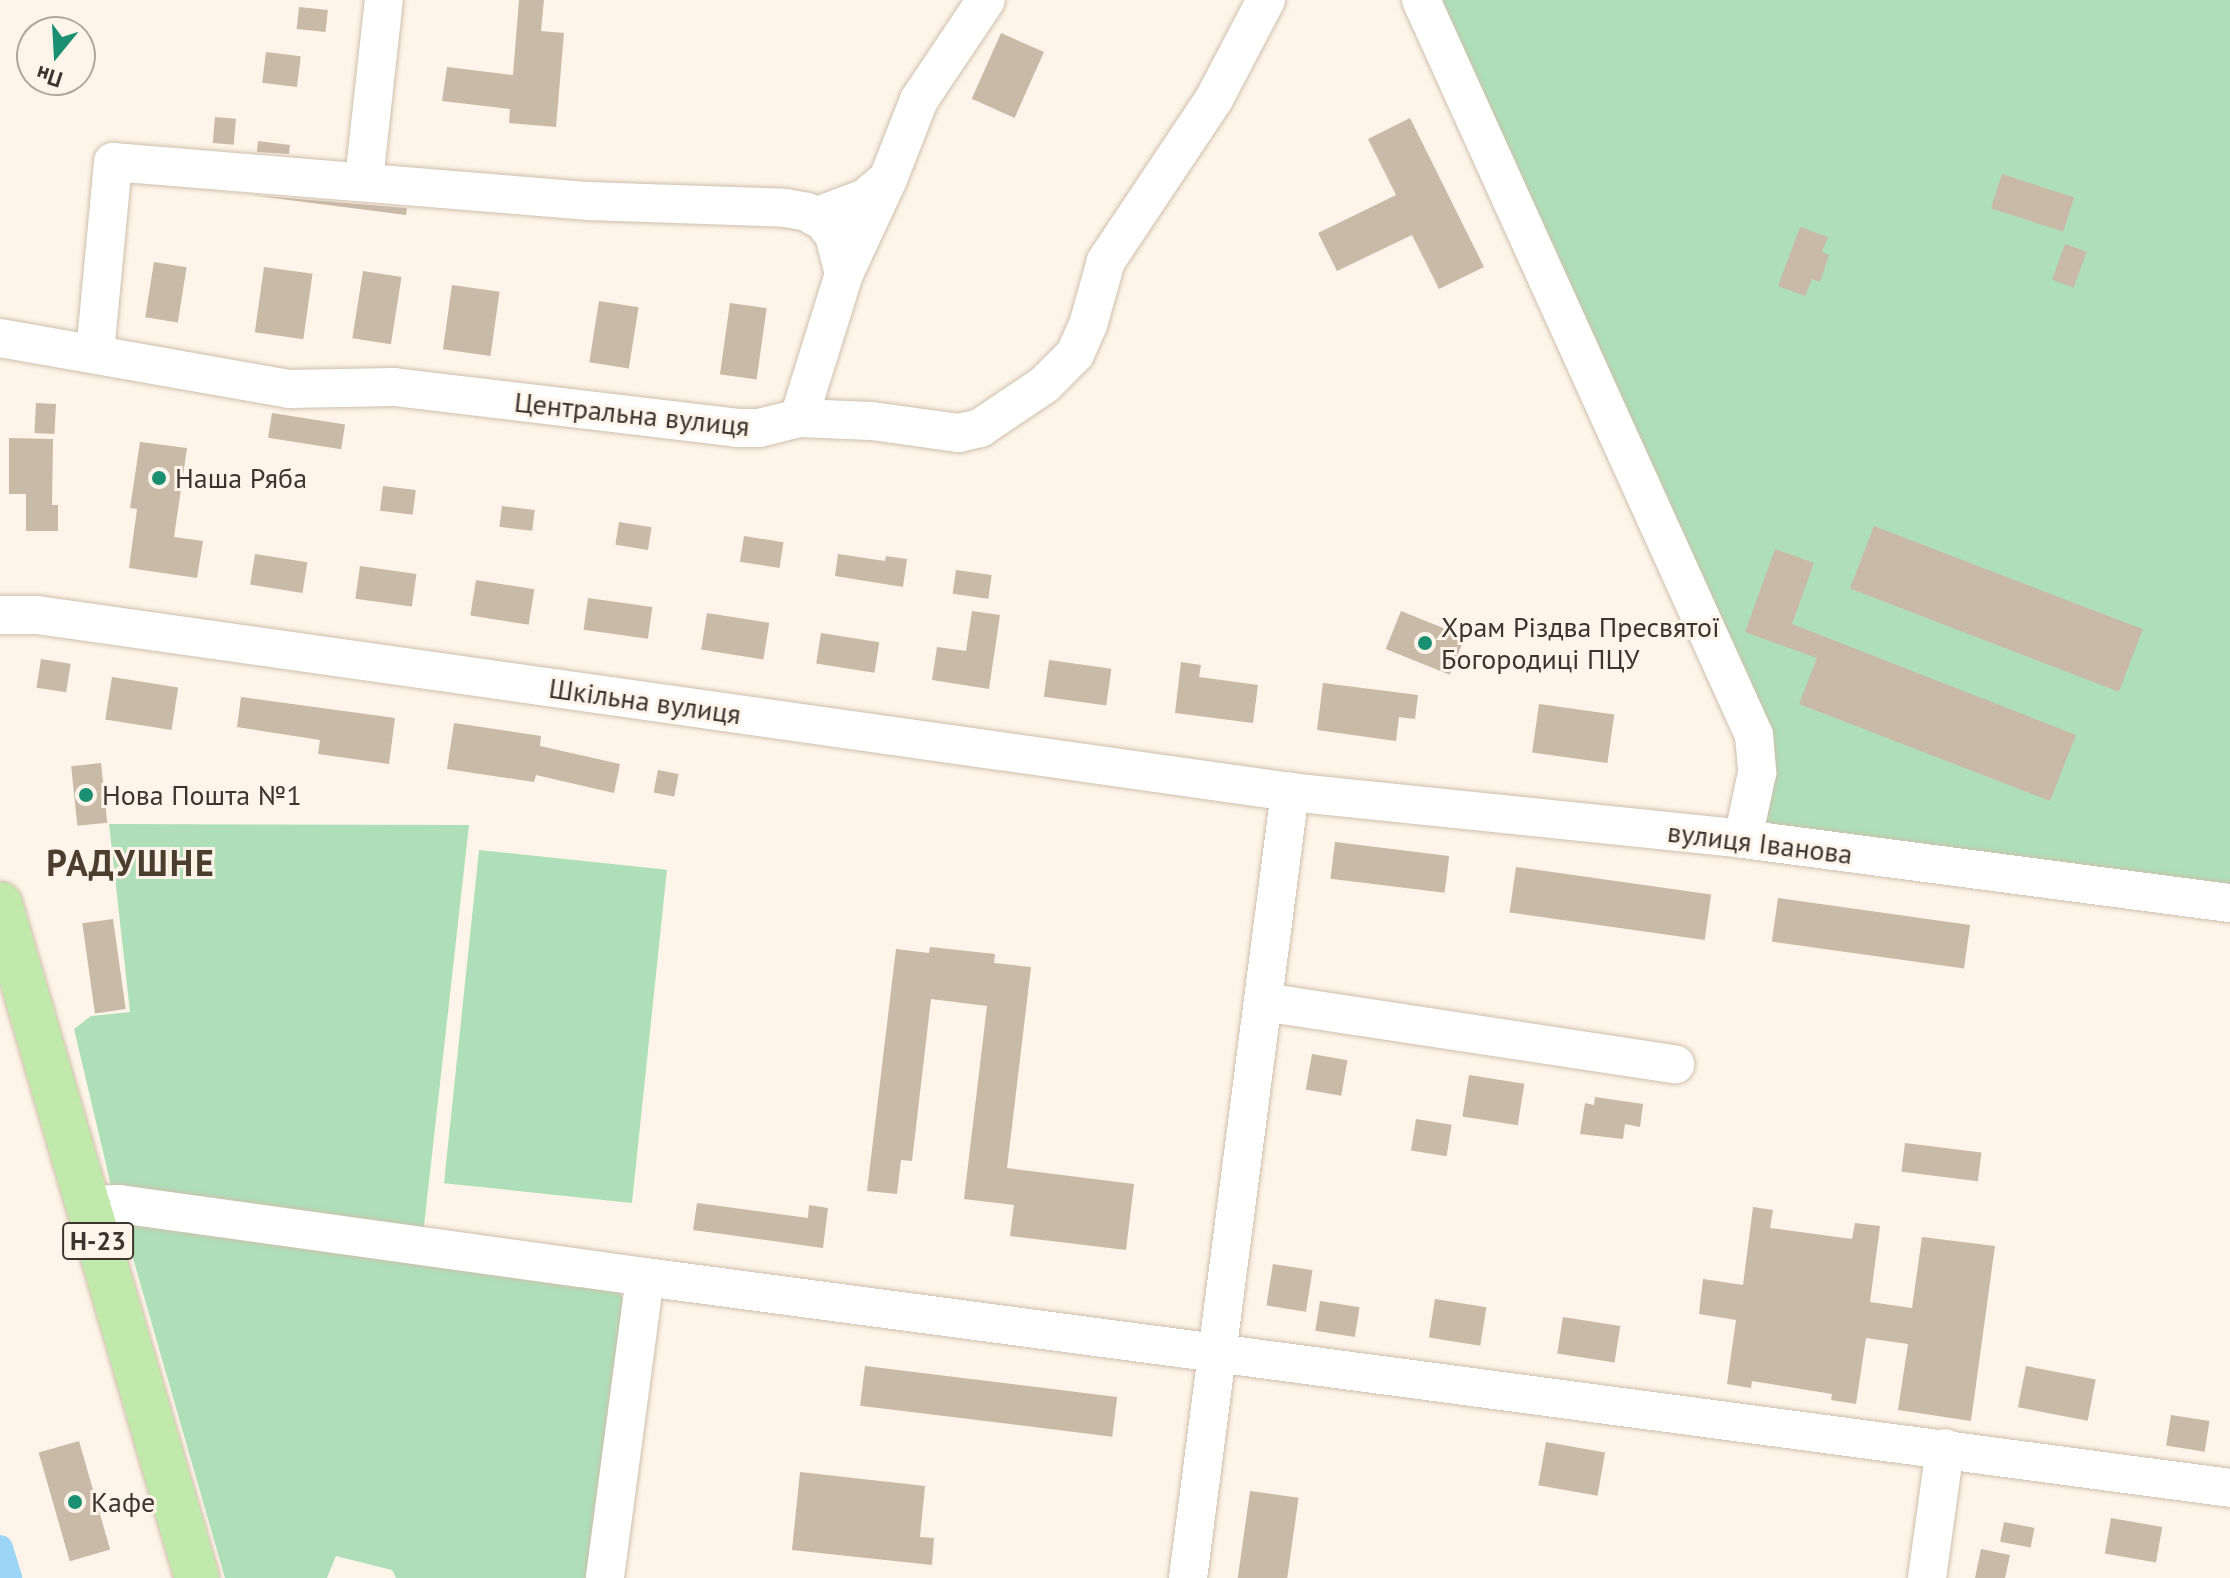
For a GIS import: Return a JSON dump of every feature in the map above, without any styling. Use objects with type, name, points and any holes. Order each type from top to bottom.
[{"type":"main road","name":"Н-23","points":[[0,904],[197,1578]]},
{"type":"street","points":[[364,180],[384,0]]},
{"type":"street","points":[[799,418],[844,274],[888,179],[919,100],[986,0]]},
{"type":"street","name":"Центральна вулиця","points":[[0,338],[289,389],[394,387],[736,428],[759,428],[799,418],[872,421],[959,433],[980,428],[1044,385],[1075,354],[1088,325],[1106,261],[1214,99],[1266,0]]},
{"type":"street","points":[[1421,0],[1754,735],[1757,773],[1743,839]]},
{"type":"street","points":[[95,353],[113,162],[364,180],[589,201],[785,208],[815,217],[834,235],[844,274]]},
{"type":"street","points":[[815,217],[865,198],[888,179]]},
{"type":"street","name":"Шкільна вулиця","points":[[0,615],[37,615],[1290,792]]},
{"type":"street","points":[[1188,1578],[1290,792]]},
{"type":"street","name":"вулиця Іванова","points":[[1290,792],[1743,839],[2230,903]]},
{"type":"street","points":[[1263,1002],[1675,1064]]},
{"type":"street","points":[[88,1205],[119,1204],[2230,1488]]},
{"type":"street","points":[[605,1578],[645,1277]]},
{"type":"street","points":[[1927,1578],[1945,1448]]},
{"type":"green space","points":[[1421,0],[2230,0],[2230,903],[1743,839],[1757,773]]},
{"type":"green space","points":[[109,824],[469,825],[423,1235],[113,1194],[74,1029],[91,1016],[130,1012]]},
{"type":"green space","points":[[479,850],[667,870],[632,1203],[444,1183]]},
{"type":"green space","points":[[120,1213],[616,1286],[628,1308],[598,1578],[396,1578],[392,1570],[336,1556],[327,1578],[225,1578]]},
{"type":"building","points":[[519,0],[544,0],[541,31],[564,33],[556,127],[509,123],[510,109],[442,101],[447,67],[513,75]]},
{"type":"building","points":[[299,7],[328,10],[326,32],[297,29]]},
{"type":"building","points":[[1001,33],[1044,52],[1015,118],[972,99]]},
{"type":"building","points":[[266,52],[301,56],[297,87],[262,83]]},
{"type":"building","points":[[215,117],[236,119],[234,145],[213,143]]},
{"type":"building","points":[[1410,118],[1484,267],[1439,289],[1412,235],[1337,271],[1318,233],[1396,195],[1368,139]]},
{"type":"building","points":[[258,141],[290,145],[289,154],[257,152]]},
{"type":"building","points":[[2002,174],[2074,197],[2063,232],[1991,208]]},
{"type":"building","points":[[251,195],[407,208],[406,215]]},
{"type":"building","points":[[1800,227],[1828,237],[1822,252],[1829,255],[1820,282],[1812,279],[1805,296],[1778,286]]},
{"type":"building","points":[[2065,244],[2087,252],[2074,288],[2052,280]]},
{"type":"building","points":[[154,262],[187,267],[178,322],[145,317]]},
{"type":"building","points":[[264,267],[313,274],[303,339],[255,332]]},
{"type":"building","points":[[363,271],[402,277],[391,344],[352,338]]},
{"type":"building","points":[[452,285],[500,292],[490,356],[443,349]]},
{"type":"building","points":[[599,301],[639,307],[629,368],[589,362]]},
{"type":"building","points":[[730,303],[767,308],[757,379],[720,374]]},
{"type":"building","points":[[36,403],[56,404],[54,434],[34,433]]},
{"type":"building","points":[[272,413],[345,425],[341,449],[268,438]]},
{"type":"building","points":[[9,438],[53,439],[52,505],[58,505],[58,531],[26,531],[26,494],[9,494]]},
{"type":"building","points":[[140,442],[187,448],[174,537],[203,541],[197,578],[129,568],[137,509],[130,508]]},
{"type":"building","points":[[383,486],[416,490],[413,515],[380,511]]},
{"type":"building","points":[[502,506],[535,510],[532,531],[499,527]]},
{"type":"building","points":[[619,522],[652,527],[648,550],[615,545]]},
{"type":"building","points":[[1874,526],[2143,629],[2119,692],[1850,589]]},
{"type":"building","points":[[744,536],[784,542],[779,568],[740,562]]},
{"type":"building","points":[[1775,549],[1814,563],[1792,624],[2076,735],[2050,801],[1799,704],[1817,658],[1745,632]]},
{"type":"building","points":[[255,554],[307,562],[302,593],[250,585]]},
{"type":"building","points":[[838,554],[885,561],[886,556],[907,559],[903,587],[835,576]]},
{"type":"building","points":[[360,566],[416,574],[412,607],[355,599]]},
{"type":"building","points":[[956,570],[992,575],[988,599],[953,594]]},
{"type":"building","points":[[476,580],[534,589],[529,625],[470,616]]},
{"type":"building","points":[[588,598],[652,607],[648,639],[584,630]]},
{"type":"building","points":[[972,611],[1000,615],[989,689],[932,680],[937,647],[966,651]]},
{"type":"building","name":"Храм Різдва Пресвятої Богородиці ПЦУ","points":[[1401,611],[1465,637],[1450,675],[1386,649]]},
{"type":"building","points":[[707,613],[769,623],[763,659],[701,650]]},
{"type":"building","points":[[821,633],[879,642],[874,673],[816,664]]},
{"type":"building","points":[[41,659],[71,664],[66,692],[36,688]]},
{"type":"building","points":[[1049,660],[1111,669],[1106,705],[1044,697]]},
{"type":"building","points":[[1181,662],[1201,665],[1199,677],[1258,685],[1253,723],[1175,713]]},
{"type":"building","points":[[112,677],[178,687],[171,730],[105,719]]},
{"type":"building","points":[[1323,683],[1418,695],[1415,719],[1399,717],[1396,741],[1317,730]]},
{"type":"building","points":[[241,697],[395,718],[389,764],[318,754],[320,740],[237,727]]},
{"type":"building","points":[[1539,704],[1614,715],[1607,763],[1532,753]]},
{"type":"building","points":[[454,723],[541,736],[540,746],[620,764],[614,793],[536,775],[534,782],[447,769]]},
{"type":"building","points":[[101,763],[107,823],[77,826],[71,766]]},
{"type":"building","points":[[658,770],[679,774],[674,797],[654,793]]},
{"type":"building","points":[[1335,842],[1449,856],[1445,893],[1330,879]]},
{"type":"building","points":[[1516,867],[1711,894],[1705,940],[1510,913]]},
{"type":"building","points":[[1778,898],[1970,925],[1964,969],[1772,942]]},
{"type":"building","points":[[113,919],[126,1009],[95,1013],[82,923]]},
{"type":"building","points":[[930,947],[995,954],[994,963],[1031,967],[1007,1168],[1134,1184],[1126,1250],[1010,1236],[1014,1205],[964,1199],[987,1006],[931,999],[912,1161],[901,1160],[897,1194],[867,1191],[896,949],[929,953]]},
{"type":"building","points":[[1312,1054],[1347,1060],[1341,1096],[1306,1089]]},
{"type":"building","points":[[1469,1075],[1524,1084],[1518,1125],[1462,1116]]},
{"type":"building","points":[[1595,1097],[1643,1104],[1640,1127],[1625,1124],[1623,1139],[1580,1134],[1585,1103],[1594,1105]]},
{"type":"building","points":[[1416,1119],[1452,1125],[1447,1156],[1411,1151]]},
{"type":"building","points":[[1905,1143],[1981,1152],[1978,1181],[1901,1172]]},
{"type":"building","points":[[697,1203],[808,1218],[809,1205],[828,1208],[823,1248],[693,1230]]},
{"type":"building","points":[[1753,1207],[1773,1210],[1770,1228],[1852,1239],[1855,1223],[1880,1226],[1870,1302],[1912,1308],[1922,1237],[1995,1246],[1971,1421],[1898,1410],[1908,1344],[1866,1338],[1856,1404],[1831,1400],[1832,1394],[1752,1381],[1751,1388],[1727,1384],[1736,1320],[1699,1314],[1703,1279],[1743,1285]]},
{"type":"building","points":[[1273,1264],[1313,1270],[1306,1312],[1266,1305]]},
{"type":"building","points":[[1435,1299],[1486,1307],[1480,1346],[1429,1338]]},
{"type":"building","points":[[1320,1301],[1360,1307],[1355,1337],[1315,1331]]},
{"type":"building","points":[[1563,1317],[1620,1326],[1614,1363],[1557,1354]]},
{"type":"building","points":[[865,1366],[1117,1397],[1112,1437],[860,1406]]},
{"type":"building","points":[[2026,1366],[2096,1380],[2088,1421],[2018,1407]]},
{"type":"building","points":[[2171,1415],[2210,1421],[2205,1452],[2166,1446]]},
{"type":"building","name":"Кафе","points":[[79,1441],[110,1550],[70,1561],[39,1453]]},
{"type":"building","points":[[1546,1442],[1605,1452],[1597,1496],[1538,1485]]},
{"type":"building","points":[[800,1472],[925,1486],[920,1537],[934,1538],[932,1565],[792,1550]]},
{"type":"building","points":[[1250,1491],[1299,1498],[1287,1578],[1238,1578]]},
{"type":"building","points":[[2111,1518],[2162,1527],[2156,1562],[2105,1553]]},
{"type":"building","points":[[2004,1522],[2034,1528],[2031,1548],[2000,1542]]},
{"type":"building","points":[[1981,1549],[2010,1555],[2005,1578],[1975,1578]]},
{"type":"waterway","points":[[0,1548],[9,1578]]},
{"type":"place","name":"Наша Ряба","points":[[159,478]]},
{"type":"place","name":"Храм Різдва Пресвятої Богородиці ПЦУ","points":[[1425,643]]},
{"type":"place","name":"Нова Пошта №1","points":[[86,795]]},
{"type":"place","name":"Кафе","points":[[75,1502]]},
{"type":"district","name":"РАДУШНЕ","points":[[131,863]]}]
